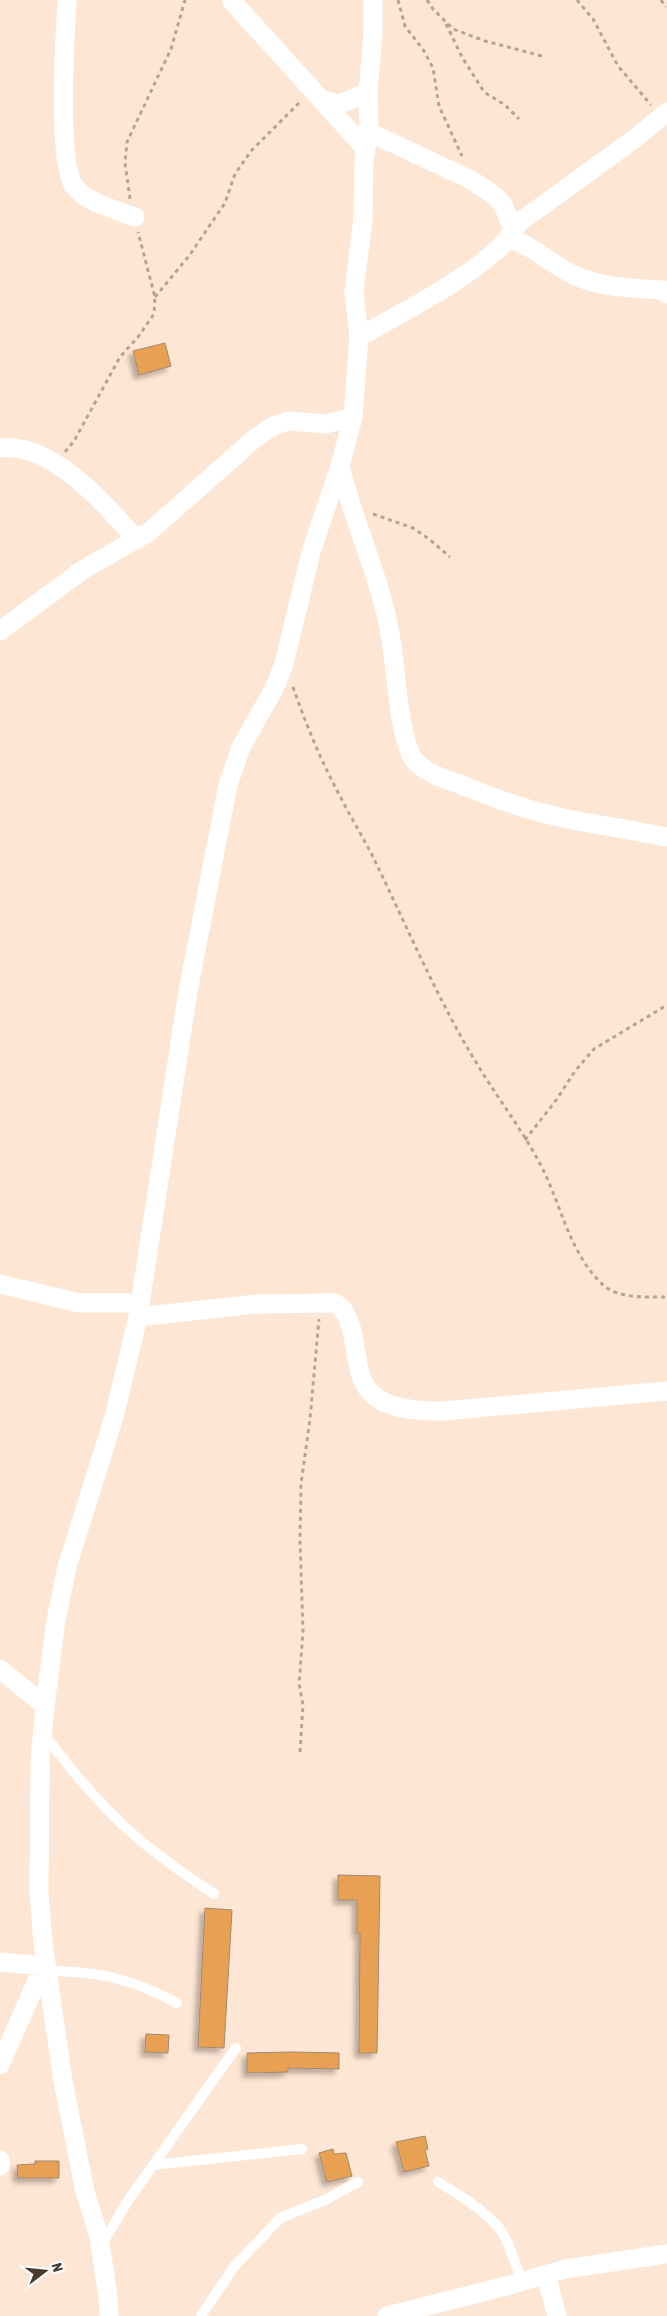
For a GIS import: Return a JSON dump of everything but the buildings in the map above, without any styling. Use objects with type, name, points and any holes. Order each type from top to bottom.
[{"type":"street","points":[[67,0],[65,149],[70,176],[75,187],[85,197],[135,217]]},
{"type":"street","points":[[231,0],[316,95],[368,141],[471,180],[493,194],[503,205],[511,234],[554,265],[577,277],[612,286],[663,290],[667,294]]},
{"type":"street","points":[[109,2316],[101,2247],[85,2192],[73,2134],[46,1968],[39,1892],[42,1732],[56,1620],[67,1567],[114,1417],[139,1310],[188,991],[228,785],[241,748],[274,689],[284,664],[311,552],[340,466],[353,417],[359,337],[354,292],[363,218],[368,141],[368,92],[374,34],[373,0]]},
{"type":"street","points":[[316,95],[340,104],[368,92]]},
{"type":"street","points":[[359,337],[459,278],[511,234],[664,115]]},
{"type":"street","points":[[0,631],[84,569],[149,532],[254,440],[273,426],[289,421],[324,424],[353,417]]},
{"type":"street","points":[[0,448],[10,447],[29,450],[52,460],[93,494],[137,540]]},
{"type":"street","points":[[340,466],[349,504],[369,556],[384,608],[391,637],[403,732],[407,747],[416,762],[428,771],[443,778],[502,801],[561,817],[667,838]]},
{"type":"street","points":[[0,1284],[79,1303],[139,1310],[320,1301],[335,1303],[346,1313],[356,1345],[360,1374],[369,1390],[384,1402],[410,1410],[444,1411],[667,1391]]},
{"type":"street","points":[[0,1669],[45,1706]]},
{"type":"street","points":[[0,1962],[46,1968]]},
{"type":"street","points":[[0,2065],[46,1968]]},
{"type":"street","points":[[0,2160],[0,2166]]},
{"type":"street","points":[[387,2316],[546,2276],[565,2269],[667,2254]]},
{"type":"street","points":[[546,2276],[557,2316]]},
{"type":"lane","points":[[42,1732],[77,1777],[134,1835],[166,1861],[214,1894]]},
{"type":"lane","points":[[46,1968],[89,1972],[133,1982],[177,2003]]},
{"type":"lane","points":[[101,2247],[129,2199],[236,2048]]},
{"type":"lane","points":[[153,2165],[302,2149]]},
{"type":"lane","points":[[201,2316],[234,2268],[280,2218],[325,2200],[358,2182]]},
{"type":"lane","points":[[438,2182],[461,2195],[495,2223],[507,2243],[522,2282]]},
{"type":"path","points":[[52,460],[65,451],[74,441],[120,357],[154,314],[155,297],[135,217],[125,163],[127,142],[171,49],[184,0]]},
{"type":"path","points":[[398,0],[405,26],[424,52],[432,68],[436,96],[444,122],[471,180]]},
{"type":"path","points":[[427,0],[444,22],[462,57],[484,92],[505,105],[519,119]]},
{"type":"path","points":[[577,0],[593,19],[618,66],[664,115]]},
{"type":"path","points":[[661,0],[666,7]]},
{"type":"path","points":[[444,22],[453,29],[485,41],[542,56]]},
{"type":"path","points":[[155,297],[189,256],[225,203],[235,174],[251,151],[316,95]]},
{"type":"path","points":[[349,504],[413,528],[430,539],[450,557]]},
{"type":"path","points":[[284,664],[306,724],[340,797],[374,859],[454,1023],[549,1182],[563,1223],[578,1251],[603,1285],[613,1292],[667,1297]]},
{"type":"path","points":[[525,1140],[557,1099],[575,1071],[594,1049],[667,1005]]},
{"type":"path","points":[[300,1752],[303,1705],[299,1684],[303,1632],[300,1540],[301,1484],[310,1419],[320,1301]]}]
